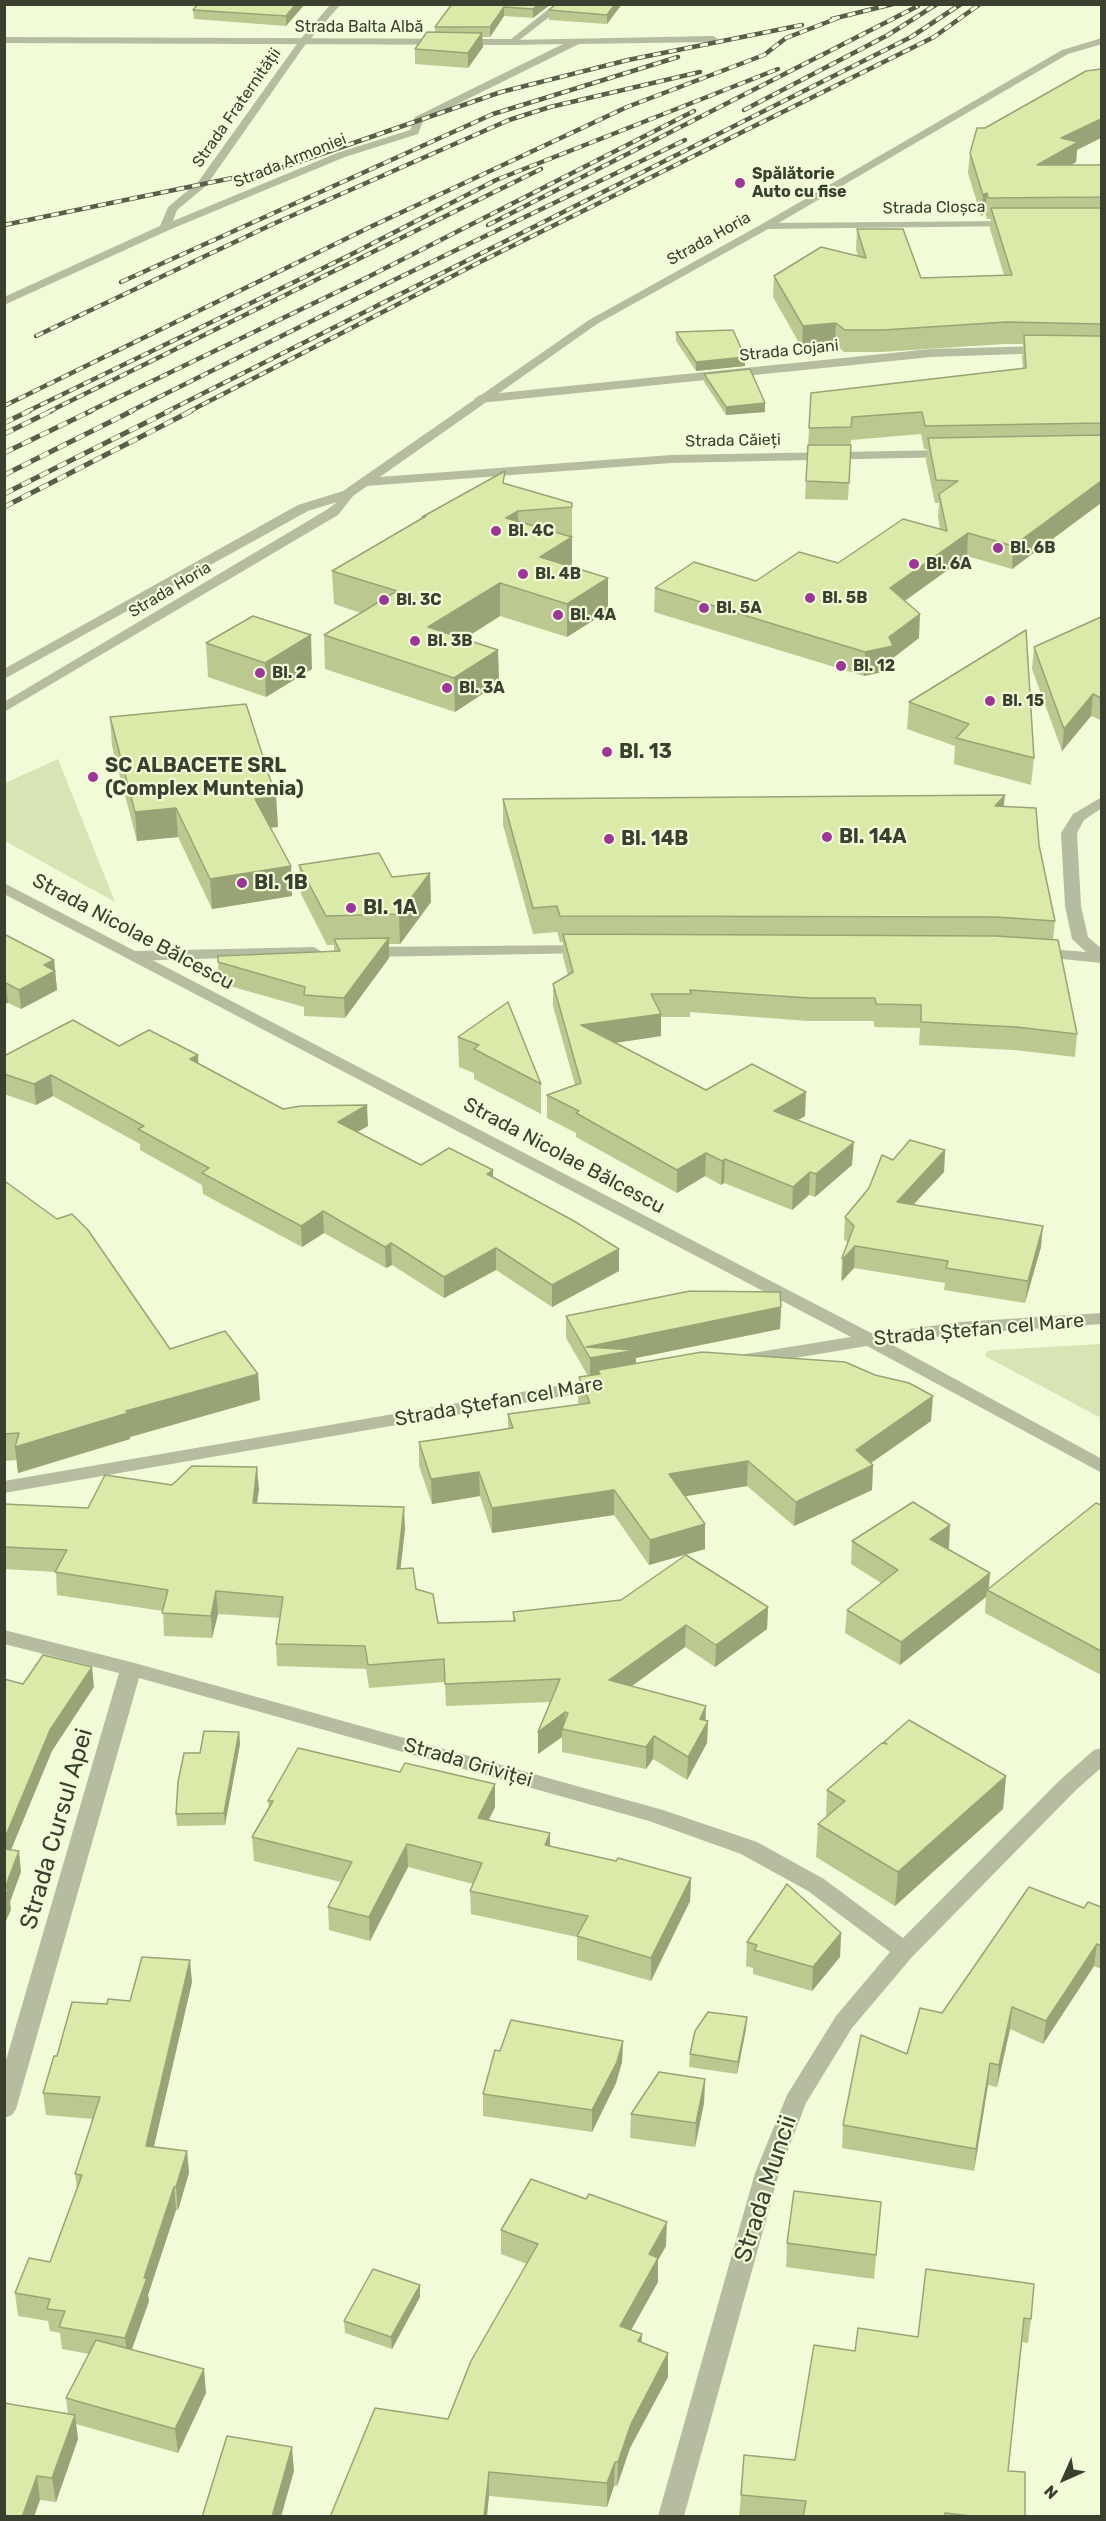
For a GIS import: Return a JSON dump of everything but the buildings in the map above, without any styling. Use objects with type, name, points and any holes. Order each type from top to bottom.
[{"type":"street","name":"Strada Fraternității","points":[[165,228],[172,209],[202,184],[302,43],[337,4]]},
{"type":"street","points":[[513,42],[562,4]]},
{"type":"street","name":"Strada Balta Albă","points":[[4,40],[302,43],[713,39]]},
{"type":"street","name":"Strada Armoniei","points":[[4,302],[165,228],[341,155],[414,132],[419,118],[577,40]]},
{"type":"street","name":"Strada Horia","points":[[4,675],[303,508],[348,494],[480,399],[593,322],[766,226],[1065,52],[1101,41]]},
{"type":"street","name":"Strada Cloșca","points":[[766,226],[1030,223]]},
{"type":"street","name":"Strada Cojani","points":[[480,399],[931,353],[1004,350],[1063,351]]},
{"type":"street","name":"Strada Căieți","points":[[366,482],[671,459],[965,454]]},
{"type":"street","name":"Strada Horia","points":[[4,708],[333,512],[348,494]]},
{"type":"street","points":[[1101,801],[1078,817],[1069,833],[1073,906],[1080,939],[1101,958]]},
{"type":"street","points":[[1078,817],[1101,819]]},
{"type":"street","name":"Strada Nicolae Bălcescu","points":[[4,888],[870,1340],[1101,1467]]},
{"type":"street","points":[[349,952],[600,950]]},
{"type":"street","points":[[134,956],[325,952]]},
{"type":"street","points":[[1017,952],[1101,958]]},
{"type":"street","name":"Strada Ștefan cel Mare","points":[[729,1363],[960,1328],[1101,1318]]},
{"type":"street","name":"Strada Ștefan cel Mare","points":[[4,1487],[624,1381]]},
{"type":"street","name":"Strada Griviței","points":[[4,1637],[131,1669],[655,1815],[749,1848],[816,1885],[904,1952]]},
{"type":"street","name":"Strada Cursul Apei","points":[[4,2109],[131,1669]]},
{"type":"street","name":"Strada Muncii","points":[[671,2517],[767,2173],[795,2101],[844,2022],[904,1952],[1068,1785],[1101,1755]]},
{"type":"green space","points":[[58,759],[115,902],[5,841],[5,783]]},
{"type":"green space","points":[[1101,1344],[1101,1418],[985,1356],[987,1351],[995,1350]]},
{"type":"railway","points":[[832,19],[893,4]]},
{"type":"railway","points":[[744,110],[888,35],[937,4]]},
{"type":"railway","points":[[166,412],[911,37],[961,4]]},
{"type":"railway","points":[[188,412],[480,262],[934,37],[980,4]]},
{"type":"railway","points":[[488,225],[918,6]]},
{"type":"railway","points":[[4,406],[368,228],[627,107],[764,55],[786,38],[838,18]]},
{"type":"railway","points":[[4,225],[281,168],[501,92],[628,60],[802,25]]},
{"type":"railway","points":[[121,282],[493,114],[678,57]]},
{"type":"railway","points":[[26,412],[350,255],[496,180],[778,69]]},
{"type":"railway","points":[[36,336],[273,224],[509,120],[550,107],[700,72]]},
{"type":"railway","points":[[88,412],[366,278],[694,111]]},
{"type":"railway","points":[[129,412],[396,279],[685,140]]},
{"type":"railway","points":[[48,412],[541,169]]},
{"type":"railway","points":[[4,423],[29,411]]},
{"type":"railway","points":[[4,434],[51,411]]},
{"type":"railway","points":[[4,453],[91,411]]},
{"type":"railway","points":[[4,475],[132,411]]},
{"type":"railway","points":[[4,494],[169,411]]},
{"type":"railway","points":[[4,507],[191,411]]},
{"type":"place","name":"Spălătorie Auto cu fise","points":[[740,183]]},
{"type":"place","name":"Bl. 4C","points":[[496,531]]},
{"type":"place","name":"Bl. 6B","points":[[998,548]]},
{"type":"place","name":"Bl. 6A","points":[[914,564]]},
{"type":"place","name":"Bl. 4B","points":[[523,574]]},
{"type":"place","name":"Bl. 5B","points":[[810,598]]},
{"type":"place","name":"Bl. 3C","points":[[384,600]]},
{"type":"place","name":"Bl. 5A","points":[[704,608]]},
{"type":"place","name":"Bl. 4A","points":[[558,615]]},
{"type":"place","name":"Bl. 3B","points":[[415,641]]},
{"type":"place","name":"Bl. 12","points":[[841,666]]},
{"type":"place","name":"Bl. 2","points":[[260,673]]},
{"type":"place","name":"Bl. 3A","points":[[447,688]]},
{"type":"place","name":"Bl. 15","points":[[990,701]]},
{"type":"place","name":"Bl. 13","points":[[607,752]]},
{"type":"place","name":"SC ALBACETE SRL (Complex Muntenia)","points":[[93,777]]},
{"type":"place","name":"Bl. 14A","points":[[827,837]]},
{"type":"place","name":"Bl. 14B","points":[[609,839]]},
{"type":"place","name":"Bl. 1B","points":[[242,883]]},
{"type":"place","name":"Bl. 1A","points":[[351,908]]}]
